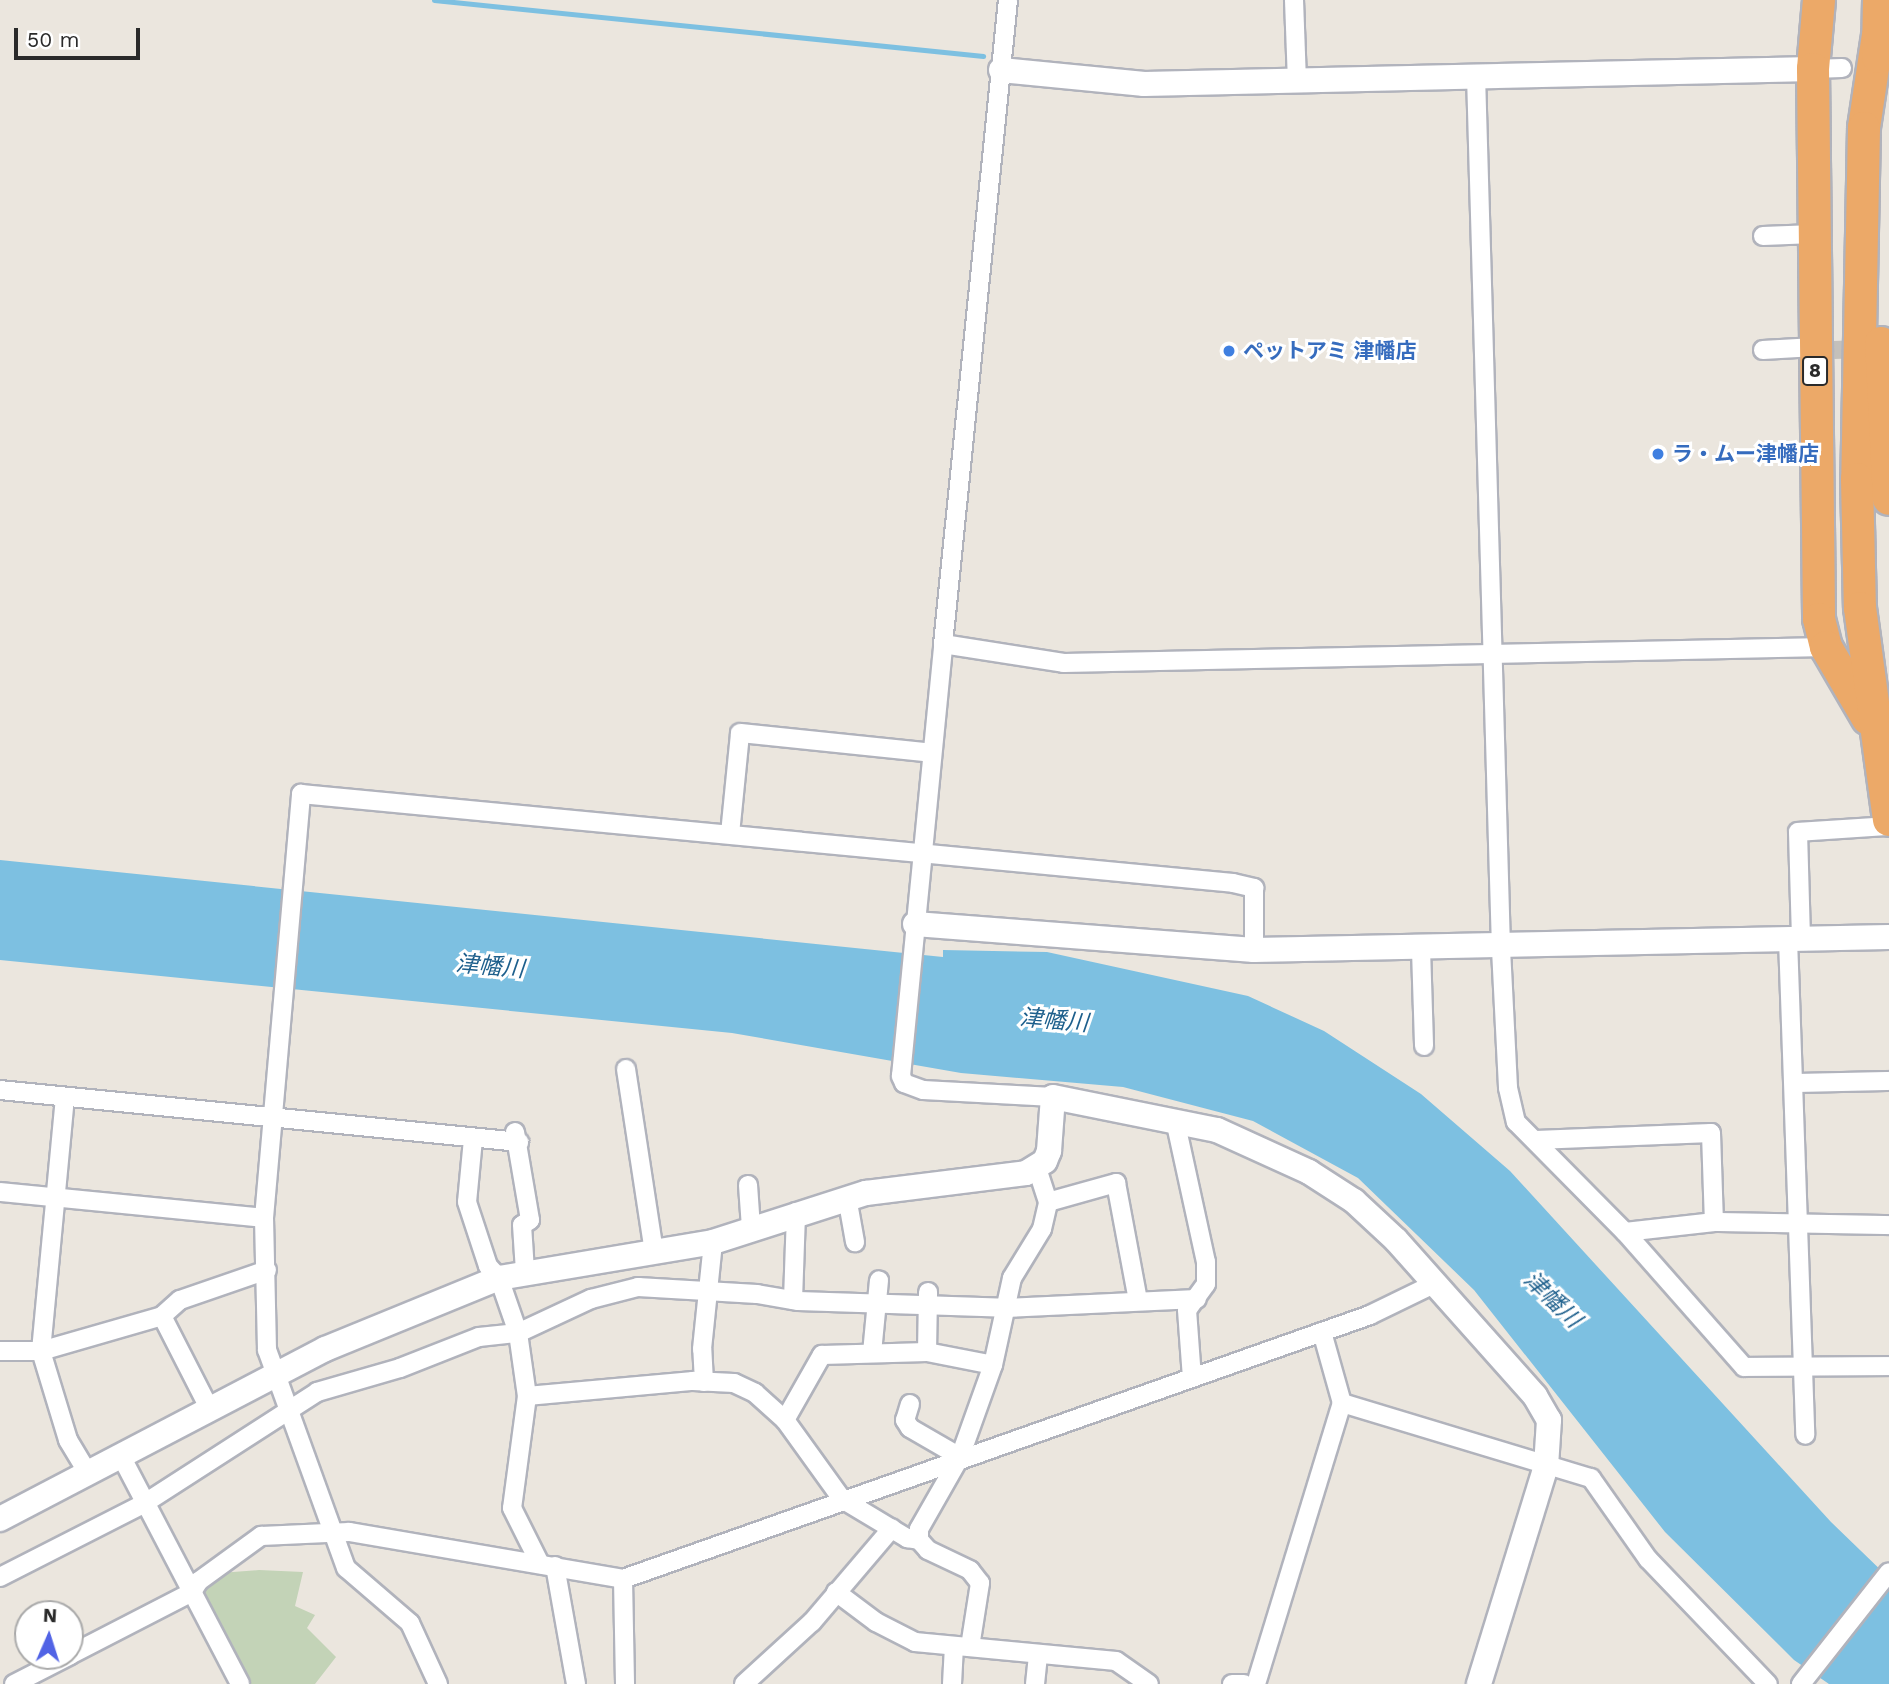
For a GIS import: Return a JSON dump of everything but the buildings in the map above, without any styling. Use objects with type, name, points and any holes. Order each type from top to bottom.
[{"type":"highway","name":"8","points":[[1819,0],[1827,68],[1814,234],[1821,350],[1806,509],[1819,619],[1826,647],[1874,729]]},
{"type":"highway","name":"8","points":[[1879,0],[1877,256],[1889,499]]},
{"type":"highway","name":"8","points":[[1878,35],[1864,128],[1857,480],[1860,607],[1874,729],[1889,821]]},
{"type":"street","points":[[1008,0],[900,1068],[904,1083],[923,1090],[1053,1097],[1175,1119],[1217,1130],[1309,1172],[1354,1201],[1436,1283],[1535,1396],[1549,1420],[1546,1466],[1479,1684]]},
{"type":"street","points":[[1294,0],[1297,81]]},
{"type":"street","points":[[1001,70],[1144,84],[1827,68]]},
{"type":"street","points":[[1476,75],[1502,948],[1508,1088],[1516,1122],[1625,1232],[1744,1367],[1889,1366]]},
{"type":"street","points":[[1763,236],[1814,234]]},
{"type":"street","points":[[1763,350],[1821,350]]},
{"type":"street","points":[[943,644],[1064,663],[1826,647]]},
{"type":"street","points":[[730,834],[740,733],[932,753]]},
{"type":"street","points":[[438,1684],[410,1623],[346,1568],[267,1350],[264,1218],[278,1012],[301,794],[921,852],[1254,888],[1254,950]]},
{"type":"street","points":[[1805,1435],[1794,1083],[1798,832],[1889,827]]},
{"type":"street","points":[[915,924],[1254,950],[1502,948],[1889,937]]},
{"type":"street","points":[[1421,949],[1424,1046]]},
{"type":"street","points":[[626,1069],[654,1251]]},
{"type":"street","points":[[1794,1083],[1889,1081]]},
{"type":"street","points":[[0,1090],[473,1139],[517,1137],[530,1220],[522,1225],[525,1271]]},
{"type":"street","points":[[65,1097],[41,1351],[68,1440],[88,1473]]},
{"type":"street","points":[[0,1519],[325,1349],[499,1278],[525,1271],[713,1242],[796,1212],[847,1198],[1026,1173],[1037,1168],[1049,1151],[1053,1097]]},
{"type":"street","points":[[1175,1119],[1206,1262],[1206,1284],[1187,1310],[1192,1378]]},
{"type":"street","points":[[1536,1140],[1711,1133],[1714,1222]]},
{"type":"street","points":[[473,1139],[467,1202],[488,1266],[499,1278],[517,1333],[527,1396],[512,1508],[548,1565],[576,1684]]},
{"type":"street","points":[[919,1540],[919,1530],[960,1457],[993,1365],[1004,1308],[1019,1262],[1042,1229],[1048,1202],[1037,1168]]},
{"type":"street","points":[[1048,1202],[1116,1183],[1138,1301]]},
{"type":"street","points":[[748,1185],[751,1228]]},
{"type":"street","points":[[0,1192],[264,1218]]},
{"type":"street","points":[[847,1198],[855,1242]]},
{"type":"street","points":[[793,1300],[796,1212]]},
{"type":"street","points":[[1625,1232],[1714,1222],[1889,1225]]},
{"type":"street","points":[[704,1382],[702,1349],[711,1294],[713,1242]]},
{"type":"street","points":[[0,1352],[41,1351],[162,1316],[180,1300],[267,1270]]},
{"type":"street","points":[[872,1353],[879,1280]]},
{"type":"street","points":[[84,1648],[192,1592],[199,1581],[261,1536],[331,1532],[622,1579],[960,1457],[981,1454],[1370,1315],[1436,1283]]},
{"type":"street","points":[[0,1577],[145,1503],[317,1392],[355,1378],[400,1368],[479,1337],[517,1333],[591,1299],[638,1287],[875,1304],[928,1299],[1004,1308],[1197,1299]]},
{"type":"street","points":[[927,1352],[928,1299]]},
{"type":"street","points":[[162,1316],[210,1410]]},
{"type":"street","points":[[1256,1684],[1342,1403],[1322,1332]]},
{"type":"street","points":[[785,1420],[822,1354],[927,1352],[993,1365]]},
{"type":"street","points":[[527,1396],[704,1382],[734,1383],[755,1393],[785,1420],[842,1499],[919,1540],[928,1550],[970,1570],[981,1583],[952,1684]]},
{"type":"street","points":[[1342,1403],[1591,1478],[1648,1559],[1768,1684]]},
{"type":"street","points":[[911,1404],[905,1420],[910,1428],[960,1457]]},
{"type":"street","points":[[121,1456],[240,1684]]},
{"type":"street","points":[[744,1684],[812,1622],[892,1528]]},
{"type":"street","points":[[1803,1683],[1889,1572]]},
{"type":"street","points":[[622,1579],[625,1684]]},
{"type":"street","points":[[836,1592],[876,1622],[915,1642],[1116,1661],[1149,1684]]},
{"type":"street","points":[[1035,1684],[1038,1654]]},
{"type":"street","points":[[14,1684],[42,1670]]},
{"type":"street","points":[[1231,1684],[1244,1684]]},
{"type":"green space","points":[[259,1570],[303,1572],[295,1606],[315,1615],[307,1628],[336,1657],[315,1684],[248,1684],[200,1588],[220,1573]]},
{"type":"water","name":"津幡川","points":[[0,860],[943,957],[943,950],[1047,952],[1248,996],[1324,1031],[1421,1094],[1510,1171],[1831,1522],[1889,1578],[1889,1684],[1829,1684],[1794,1660],[1665,1532],[1474,1290],[1358,1178],[1253,1121],[1123,1087],[961,1073],[732,1033],[0,960]]},
{"type":"waterway","points":[[434,0],[983,56]]},
{"type":"tunnel","points":[[1834,350],[1868,349]]},
{"type":"place","name":"ペットアミ 津幡店","points":[[1229,351]]},
{"type":"place","name":"ラ・ムー津幡店","points":[[1658,454]]}]
